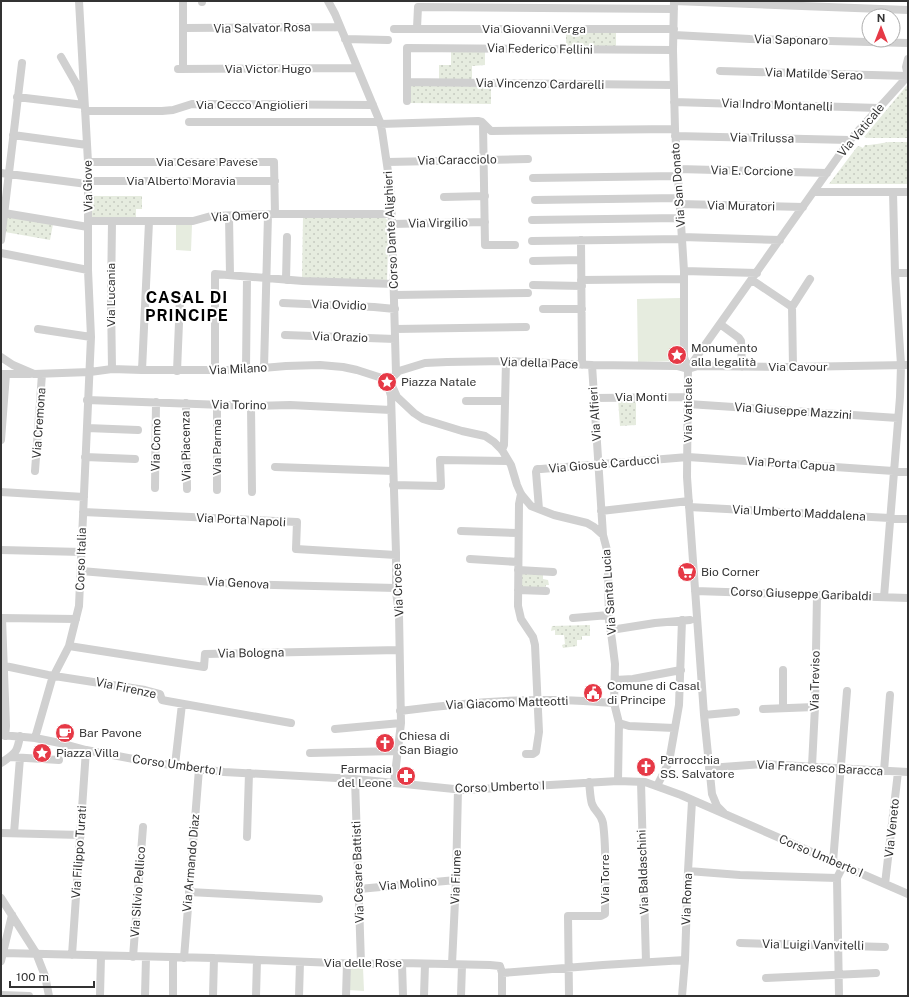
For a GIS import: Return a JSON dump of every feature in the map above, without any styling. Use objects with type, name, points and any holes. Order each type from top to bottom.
[{"type":"street","name":"Via Giove","points":[[80,1],[88,162],[88,270],[91,337],[90,372]]},
{"type":"street","points":[[184,1],[184,28]]},
{"type":"street","name":"Corso Dante Alighieri","points":[[328,1],[380,123],[387,162],[391,192],[391,224],[395,295],[395,339],[391,380]]},
{"type":"street","points":[[417,28],[418,7],[674,4],[908,10]]},
{"type":"street","name":"Via San Donato","points":[[674,4],[673,50],[675,133],[684,275],[684,357],[688,369]]},
{"type":"street","name":"Via Salvator Rosa","points":[[184,28],[340,27]]},
{"type":"street","name":"Via Victor Hugo","points":[[184,28],[181,69],[357,68]]},
{"type":"street","name":"Via Giovanni Verga","points":[[394,29],[417,28],[674,32]]},
{"type":"street","name":"Via Saponaro","points":[[674,32],[750,39],[908,43]]},
{"type":"street","points":[[345,39],[388,40]]},
{"type":"street","name":"Via Federico Fellini","points":[[407,82],[407,48],[673,50]]},
{"type":"street","points":[[61,57],[77,86],[85,108]]},
{"type":"street","points":[[908,60],[906,67],[908,76]]},
{"type":"street","points":[[1,240],[4,213],[5,174],[13,135],[22,63]]},
{"type":"street","name":"Via Matilde Serao","points":[[720,71],[908,76]]},
{"type":"street","name":"Via Vaticale","points":[[750,826],[728,816],[717,806],[712,794],[694,591],[687,477],[688,369],[850,140],[908,76]]},
{"type":"street","points":[[407,82],[407,101]]},
{"type":"street","name":"Via Vincenzo Cardarelli","points":[[407,82],[674,85]]},
{"type":"street","name":"Via Cecco Angiolieri","points":[[17,97],[85,108],[162,111],[173,110],[192,104],[372,105]]},
{"type":"street","name":"Via Indro Montanelli","points":[[674,102],[879,108]]},
{"type":"street","name":"Via Trilussa","points":[[189,122],[380,123],[478,121],[484,124],[491,131],[675,133],[850,140]]},
{"type":"street","points":[[484,124],[485,245],[515,244]]},
{"type":"street","points":[[13,135],[87,145]]},
{"type":"street","name":"Via Caracciolo","points":[[387,162],[528,159]]},
{"type":"street","name":"Via Cesare Pavese","points":[[88,162],[274,162],[275,181],[267,278],[264,368]]},
{"type":"street","name":"Via E. Corcione","points":[[533,178],[678,173],[828,173]]},
{"type":"street","name":"Via Alberto Moravia","points":[[5,174],[87,182],[275,181]]},
{"type":"street","points":[[814,192],[908,192]]},
{"type":"street","points":[[884,597],[892,518],[898,418],[904,398],[904,365],[896,273],[893,192]]},
{"type":"street","points":[[444,198],[485,196]]},
{"type":"street","name":"Via Muratori","points":[[535,200],[679,201],[803,207]]},
{"type":"street","name":"Via Omero","points":[[4,213],[88,224],[112,221],[193,221],[211,216],[391,214]]},
{"type":"street","points":[[229,216],[230,275]]},
{"type":"street","points":[[532,220],[680,218]]},
{"type":"street","name":"Via Lucania","points":[[112,221],[112,369]]},
{"type":"street","points":[[142,370],[149,222]]},
{"type":"street","name":"Via Virgilio","points":[[391,224],[485,222]]},
{"type":"street","points":[[286,280],[287,238]]},
{"type":"street","points":[[532,240],[682,238],[780,240]]},
{"type":"street","points":[[581,240],[582,365]]},
{"type":"street","points":[[1,253],[88,270]]},
{"type":"street","points":[[533,261],[581,260]]},
{"type":"street","points":[[896,273],[908,273]]},
{"type":"street","points":[[215,370],[215,274],[286,280],[394,284]]},
{"type":"street","points":[[533,285],[582,283],[684,275],[755,276],[792,307]]},
{"type":"street","points":[[246,369],[247,277]]},
{"type":"street","points":[[792,367],[792,307],[810,279]]},
{"type":"street","points":[[395,295],[528,293]]},
{"type":"street","points":[[177,371],[180,298]]},
{"type":"street","name":"Via Ovidio","points":[[283,303],[374,306],[395,309]]},
{"type":"street","points":[[543,309],[582,309]]},
{"type":"street","points":[[720,324],[741,341],[742,367]]},
{"type":"street","points":[[395,329],[526,327]]},
{"type":"street","points":[[38,328],[91,337]]},
{"type":"street","name":"Via Orazio","points":[[285,335],[395,339]]},
{"type":"street","points":[[1,357],[13,365],[38,374]]},
{"type":"street","points":[[502,450],[504,445],[506,361]]},
{"type":"street","name":"Via della Pace","points":[[391,380],[399,371],[425,363],[506,361],[582,365],[677,366],[688,369]]},
{"type":"street","name":"Via Milano","points":[[3,374],[90,372],[112,369],[177,371],[215,370],[320,365],[343,367],[391,380]]},
{"type":"street","name":"Via Alfieri","points":[[592,365],[603,535]]},
{"type":"street","name":"Via Cavour","points":[[688,369],[698,366],[792,367],[904,365]]},
{"type":"street","name":"Corso Italia","points":[[35,738],[54,675],[69,646],[79,606],[87,400],[90,372]]},
{"type":"street","points":[[1,440],[3,374]]},
{"type":"street","name":"Via Cremona","points":[[35,472],[38,374]]},
{"type":"street","name":"Via Croce","points":[[391,380],[401,723],[394,783]]},
{"type":"street","name":"Via Santa Lucia","points":[[391,380],[396,397],[414,414],[423,419],[485,436],[494,442],[502,450],[522,494],[531,506],[554,515],[587,523],[603,535],[607,550],[609,615],[615,680],[614,703],[619,723],[618,781]]},
{"type":"street","name":"Via Monti","points":[[594,398],[688,401]]},
{"type":"street","name":"Via Torino","points":[[87,400],[251,406],[290,405],[391,410]]},
{"type":"street","points":[[466,401],[505,402]]},
{"type":"street","name":"Via Giuseppe Mazzini","points":[[688,401],[898,418]]},
{"type":"street","name":"Via Como","points":[[156,402],[156,488]]},
{"type":"street","name":"Via Piacenza","points":[[186,403],[187,489]]},
{"type":"street","name":"Via Parma","points":[[217,404],[218,490]]},
{"type":"street","points":[[251,406],[252,492]]},
{"type":"street","points":[[87,428],[138,430]]},
{"type":"street","points":[[85,457],[136,459]]},
{"type":"street","name":"Via Giosuè Carducci","points":[[539,509],[537,469],[688,457]]},
{"type":"street","name":"Via Porta Capua","points":[[688,457],[908,472]]},
{"type":"street","points":[[394,485],[441,486],[440,460],[508,461]]},
{"type":"street","points":[[276,467],[393,471]]},
{"type":"street","points":[[1,492],[84,497]]},
{"type":"street","points":[[522,494],[519,504],[518,606],[521,619],[533,637],[535,645],[539,732],[536,752],[533,754],[526,754]]},
{"type":"street","name":"Via Umberto Maddalena","points":[[601,511],[689,504],[908,519]]},
{"type":"street","name":"Via Porta Napoli","points":[[83,512],[297,522],[296,549],[396,555]]},
{"type":"street","points":[[461,531],[518,533]]},
{"type":"street","points":[[1,550],[82,552]]},
{"type":"street","points":[[470,560],[553,572]]},
{"type":"street","name":"Via Genova","points":[[81,571],[236,584],[396,588]]},
{"type":"street","points":[[518,590],[546,592]]},
{"type":"street","name":"Corso Giuseppe Garibaldi","points":[[694,591],[908,598]]},
{"type":"street","name":"Via Treviso","points":[[812,766],[815,707],[817,595]]},
{"type":"street","points":[[573,618],[609,615]]},
{"type":"street","points":[[3,735],[6,726],[5,666],[2,618],[76,619]]},
{"type":"street","points":[[611,630],[686,620],[679,705],[669,762],[657,786]]},
{"type":"street","name":"Via Bologna","points":[[69,646],[204,667],[205,654],[399,650]]},
{"type":"street","name":"Via Firenze","points":[[5,666],[160,694],[162,700],[291,723]]},
{"type":"street","points":[[615,680],[633,679],[681,670]]},
{"type":"street","points":[[783,670],[783,708]]},
{"type":"street","points":[[833,862],[847,691]]},
{"type":"street","points":[[884,771],[890,695]]},
{"type":"street","name":"Via Giacomo Matteotti","points":[[400,711],[451,704],[537,700],[614,703]]},
{"type":"street","points":[[175,765],[182,704]]},
{"type":"street","points":[[763,709],[815,707]]},
{"type":"street","points":[[704,715],[736,712]]},
{"type":"street","points":[[335,729],[401,723]]},
{"type":"street","points":[[619,723],[629,726],[674,728]]},
{"type":"street","name":"Corso Umberto I","points":[[3,735],[35,738],[86,750],[199,769],[354,779],[458,789],[589,782],[640,782],[657,786],[908,894]]},
{"type":"street","points":[[1,763],[16,752],[20,736]]},
{"type":"street","name":"Via Filippo Turati","points":[[72,955],[86,750]]},
{"type":"street","points":[[310,753],[367,750],[397,751]]},
{"type":"street","points":[[10,757],[59,760]]},
{"type":"street","points":[[14,833],[20,758]]},
{"type":"street","name":"Via Francesco Baracca","points":[[709,768],[763,764],[908,772]]},
{"type":"street","name":"Via Vaticale","points":[[694,802],[704,804],[708,801],[709,768]]},
{"type":"street","name":"Via Armando Diaz","points":[[184,958],[199,769]]},
{"type":"street","name":"Via Veneto","points":[[885,884],[898,772]]},
{"type":"street","points":[[247,837],[248,773]]},
{"type":"street","name":"Via Cesare Battisti","points":[[354,779],[362,964]]},
{"type":"street","name":"Via Torre","points":[[569,968],[568,916],[601,916],[605,914],[605,850],[603,822],[599,812],[595,809],[592,803],[589,782]]},
{"type":"street","name":"Via Baldaschini","points":[[640,782],[646,962]]},
{"type":"street","name":"Via Fiume","points":[[452,964],[458,789]]},
{"type":"street","name":"Via Roma","points":[[682,996],[686,960],[688,871],[694,802]]},
{"type":"street","name":"Via Silvio Pellico","points":[[133,957],[143,827]]},
{"type":"street","points":[[1,833],[81,835]]},
{"type":"street","points":[[839,996],[837,878],[843,866]]},
{"type":"street","points":[[688,871],[740,875],[837,878]]},
{"type":"street","name":"Via Molino","points":[[359,888],[456,880]]},
{"type":"street","points":[[189,892],[319,899]]},
{"type":"street","points":[[1,898],[36,953],[45,976],[49,996]]},
{"type":"street","points":[[2,957],[12,915]]},
{"type":"street","name":"Via Luigi Vanvitelli","points":[[740,943],[885,946]]},
{"type":"street","name":"Via delle Rose","points":[[2,957],[36,953],[362,964],[452,964],[500,966],[502,973]]},
{"type":"street","points":[[100,996],[102,956]]},
{"type":"street","points":[[144,996],[146,957]]},
{"type":"street","points":[[173,958],[173,996]]},
{"type":"street","points":[[213,996],[214,958]]},
{"type":"street","points":[[256,996],[257,960]]},
{"type":"street","points":[[502,996],[502,973],[686,960]]},
{"type":"street","points":[[299,996],[300,962]]},
{"type":"street","points":[[346,996],[347,963]]},
{"type":"street","points":[[402,963],[402,996]]},
{"type":"street","points":[[424,996],[425,964]]},
{"type":"street","points":[[461,996],[462,965]]},
{"type":"street","points":[[568,996],[569,968]]},
{"type":"street","points":[[766,978],[876,973]]},
{"type":"street","points":[[1,996],[29,996]]},
{"type":"shaded area","points":[[566,32],[616,32],[616,46],[566,46]]},
{"type":"shaded area","points":[[451,51],[485,51],[485,65],[472,66],[472,80],[439,80],[439,65],[451,65]]},
{"type":"shaded area","points":[[908,84],[908,138],[864,137]]},
{"type":"shaded area","points":[[411,85],[491,86],[491,104],[410,103]]},
{"type":"shaded area","points":[[889,142],[908,142],[908,184],[829,184],[857,147],[859,146],[863,148],[865,145]]},
{"type":"shaded area","points":[[91,196],[142,196],[142,209],[136,209],[136,219],[91,218]]},
{"type":"shaded area","points":[[7,216],[53,224],[50,240],[5,232]]},
{"type":"shaded area","points":[[383,217],[389,221],[387,281],[302,279],[303,218]]},
{"type":"shaded area","points":[[176,225],[192,225],[191,251],[176,250]]},
{"type":"shaded area","points":[[681,298],[682,361],[638,362],[637,299]]},
{"type":"shaded area","points":[[618,399],[636,399],[636,425],[620,426]]},
{"type":"shaded area","points":[[521,572],[543,574],[543,579],[548,580],[549,585],[546,585],[545,589],[521,588]]},
{"type":"shaded area","points":[[590,625],[590,636],[582,636],[582,640],[577,640],[577,646],[563,648],[562,645],[565,644],[564,635],[555,635],[555,630],[551,631],[552,626]]},
{"type":"shaded area","points":[[350,966],[363,967],[364,991],[348,990]]},
{"type":"place","name":"Monumento alla legalità","points":[[677,355]]},
{"type":"place","name":"Piazza Natale","points":[[387,382]]},
{"type":"place","name":"Bio Corner","points":[[687,572]]},
{"type":"place","name":"Comune di Casal di Principe","points":[[593,693]]},
{"type":"place","name":"Bar Pavone","points":[[65,733]]},
{"type":"place","name":"Chiesa di San Biagio","points":[[385,743]]},
{"type":"place","name":"Piazza Villa","points":[[42,753]]},
{"type":"place","name":"Parrocchia SS. Salvatore","points":[[646,767]]},
{"type":"place","name":"Farmacia del Leone","points":[[406,776]]},
{"type":"district","name":"CASAL DI PRINCIPE","points":[[187,306]]}]
